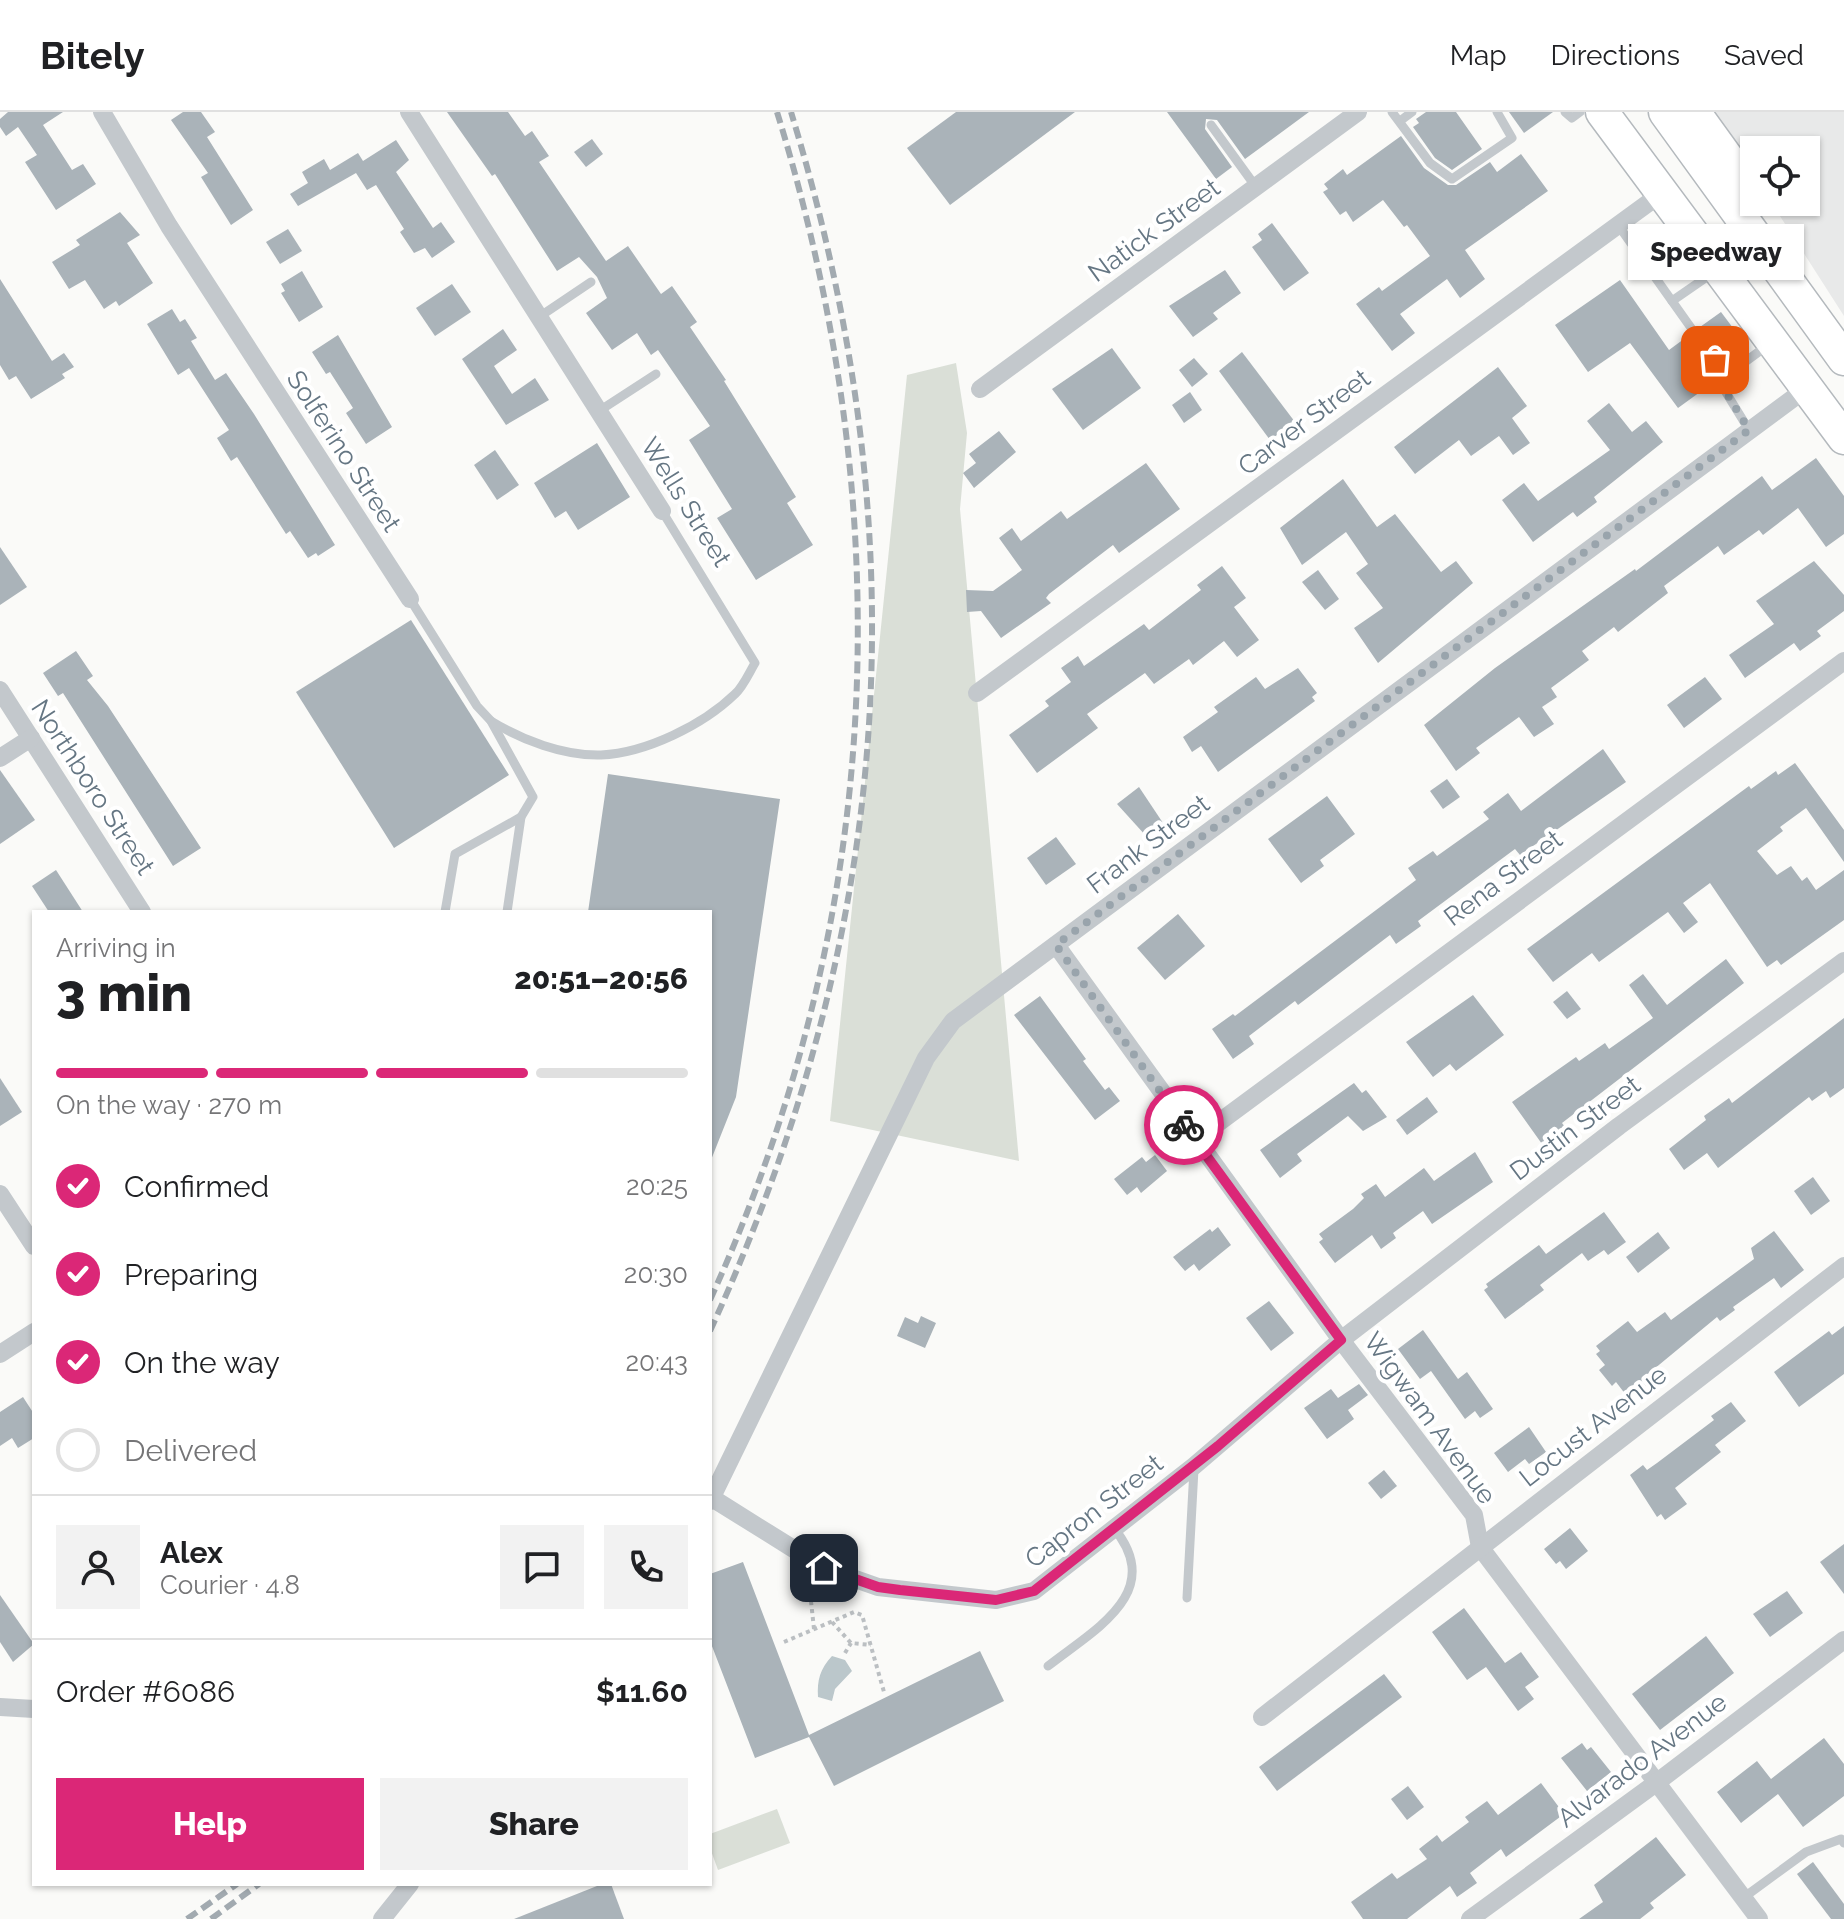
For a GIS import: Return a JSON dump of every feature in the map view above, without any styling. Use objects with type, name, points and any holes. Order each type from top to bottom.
[{"type":"highway","points":[[1602,112],[1844,438]]},
{"type":"highway","points":[[1665,112],[1844,359]]},
{"type":"highway","points":[[1694,112],[1740,176]]},
{"type":"highway","points":[[1761,216],[1769,255]]},
{"type":"street","name":"Solferino Street","points":[[102,112],[177,239],[410,599]]},
{"type":"street","name":"Wells Street","points":[[409,112],[662,511]]},
{"type":"street","name":"Natick Street","points":[[980,389],[1358,112]]},
{"type":"street","name":"Carver Street","points":[[977,693],[1662,193]]},
{"type":"street","name":"Frank Street","points":[[712,1498],[926,1058],[947,1028],[965,1010],[1807,388]]},
{"type":"street","name":"Rena Street","points":[[1195,1140],[1844,661]]},
{"type":"street","name":"Northboro Street","points":[[0,690],[141,910]]},
{"type":"street","points":[[0,758],[31,738]]},
{"type":"street","name":"Wigwam Avenue","points":[[1056,945],[1341,1340],[1474,1515],[1480,1547],[1759,1919]]},
{"type":"street","name":"Dustin Street","points":[[1341,1340],[1619,1126],[1844,961]]},
{"type":"street","points":[[0,1194],[32,1243]]},
{"type":"street","name":"Locust Avenue","points":[[1262,1717],[1844,1266]]},
{"type":"street","points":[[0,1354],[32,1333]]},
{"type":"street","name":"Capron Street","points":[[712,1501],[824,1568],[860,1581],[996,1600],[1034,1591],[1055,1578],[1113,1527],[1194,1466],[1341,1340]]},
{"type":"street","name":"Alvarado Avenue","points":[[1470,1919],[1844,1640]]},
{"type":"street","points":[[0,1707],[32,1709]]},
{"type":"street","points":[[382,1919],[408,1886]]},
{"type":"lane","points":[[1392,112],[1430,163],[1452,179],[1512,138],[1497,112]]},
{"type":"lane","points":[[1400,121],[1412,112]]},
{"type":"lane","points":[[1565,112],[1572,118],[1580,112]]},
{"type":"lane","points":[[1211,125],[1256,187]]},
{"type":"lane","points":[[1618,225],[1694,332]]},
{"type":"lane","points":[[1672,301],[1720,267]]},
{"type":"lane","points":[[539,317],[591,282]]},
{"type":"lane","points":[[1719,381],[1774,341]]},
{"type":"lane","points":[[1715,360],[1719,381],[1749,430]]},
{"type":"lane","points":[[599,411],[656,374]]},
{"type":"lane","name":"Wells Street","points":[[491,721],[517,736],[550,746],[602,755],[634,749],[668,736],[736,693],[755,663],[662,511]]},
{"type":"lane","name":"Solferino Street","points":[[410,599],[477,706],[491,721],[533,797],[521,817],[507,910]]},
{"type":"lane","points":[[445,910],[455,854],[521,817]]},
{"type":"lane","points":[[1187,1598],[1194,1466]]},
{"type":"lane","points":[[1048,1666],[1109,1618],[1133,1587],[1133,1567],[1126,1543],[1113,1527]]},
{"type":"lane","points":[[1743,1898],[1813,1848],[1841,1839],[1844,1843]]},
{"type":"path","points":[[810,1592],[814,1629]]},
{"type":"path","points":[[784,1642],[854,1612],[862,1615],[884,1692]]},
{"type":"path","points":[[832,1622],[851,1643],[871,1645]]},
{"type":"path","points":[[845,1653],[851,1643]]},
{"type":"shaded area","points":[[1706,112],[1844,112],[1844,316],[1780,216],[1820,216],[1820,136],[1740,136],[1740,159]]},
{"type":"shaded area","points":[[956,363],[967,433],[960,509],[1019,1161],[830,1121],[907,375]]},
{"type":"shaded area","points":[[832,1656],[845,1660],[852,1671],[835,1689],[832,1701],[818,1697],[818,1691],[822,1670]]},
{"type":"shaded area","points":[[777,1809],[790,1843],[718,1870],[712,1854],[712,1833]]},
{"type":"building","points":[[8,112],[63,112],[43,125],[72,170],[83,164],[96,184],[56,210],[25,162],[37,155],[18,127],[6,136],[0,127],[0,119]]},
{"type":"building","points":[[183,112],[201,112],[215,132],[207,137],[253,210],[231,225],[201,177],[208,173],[171,120]]},
{"type":"building","points":[[447,112],[508,112],[525,136],[532,131],[549,156],[539,162],[606,261],[628,246],[661,294],[672,286],[697,322],[690,327],[726,380],[796,497],[787,503],[813,545],[756,580],[717,518],[732,509],[689,440],[710,426],[658,350],[651,355],[637,333],[612,350],[586,313],[607,298],[597,277],[579,257],[557,271],[495,174],[492,176]]},
{"type":"building","points":[[956,112],[1075,112],[950,205],[907,148]]},
{"type":"building","points":[[1167,112],[1309,112],[1245,159],[1217,120],[1206,119],[1205,129],[1232,167],[1216,179]]},
{"type":"building","points":[[1426,112],[1456,112],[1482,149],[1452,170],[1435,158],[1413,127],[1419,123],[1416,119]]},
{"type":"building","points":[[1509,112],[1553,112],[1524,133]]},
{"type":"building","points":[[1401,136],[1424,168],[1448,185],[1456,185],[1490,162],[1497,172],[1521,154],[1548,191],[1465,250],[1485,279],[1460,298],[1447,279],[1400,314],[1415,333],[1392,351],[1356,304],[1379,287],[1382,291],[1430,256],[1383,200],[1353,222],[1346,211],[1340,215],[1323,192],[1328,189],[1324,184],[1343,169],[1347,175]]},
{"type":"building","points":[[592,139],[603,154],[586,167],[574,152]]},
{"type":"building","points":[[396,140],[409,160],[396,172],[433,228],[441,222],[455,242],[432,258],[425,248],[414,253],[400,232],[404,229],[376,185],[367,190],[356,173],[298,206],[290,194],[308,183],[302,172],[324,159],[330,170],[358,153],[363,161]]},
{"type":"building","points":[[120,212],[140,235],[127,243],[153,283],[119,306],[116,301],[104,309],[85,280],[69,289],[52,262],[80,245],[76,240]]},
{"type":"building","points":[[1272,223],[1309,273],[1284,291],[1252,247],[1262,240],[1258,234]]},
{"type":"building","points":[[288,229],[302,251],[280,264],[266,242]]},
{"type":"building","points":[[1225,270],[1241,293],[1213,313],[1218,319],[1193,337],[1169,306]]},
{"type":"building","points":[[302,271],[323,307],[299,322],[281,293],[285,291],[281,284]]},
{"type":"building","points":[[0,279],[52,361],[64,353],[74,367],[62,374],[65,378],[31,399],[16,376],[9,380],[0,365]]},
{"type":"building","points":[[1620,280],[1669,350],[1688,336],[1699,338],[1700,327],[1721,312],[1742,340],[1721,356],[1710,355],[1708,365],[1690,379],[1700,392],[1678,408],[1630,343],[1588,372],[1555,325]]},
{"type":"building","points":[[452,284],[471,312],[435,336],[416,308]]},
{"type":"building","points":[[172,309],[180,322],[185,319],[197,338],[191,341],[215,380],[226,373],[335,545],[318,556],[316,553],[308,558],[290,531],[286,534],[237,457],[231,461],[217,438],[229,430],[189,368],[178,375],[147,324]]},
{"type":"building","points":[[503,329],[517,350],[494,366],[512,394],[535,378],[549,400],[506,425],[462,359]]},
{"type":"building","points":[[338,335],[392,427],[366,444],[346,413],[353,408],[330,372],[326,374],[312,352]]},
{"type":"building","points":[[1112,348],[1141,388],[1083,430],[1052,389]]},
{"type":"building","points":[[1242,352],[1295,422],[1270,440],[1219,371]]},
{"type":"building","points":[[1194,358],[1208,374],[1192,387],[1179,370]]},
{"type":"building","points":[[1498,367],[1527,406],[1512,418],[1530,443],[1513,455],[1499,436],[1471,456],[1459,440],[1415,474],[1394,447]]},
{"type":"building","points":[[1190,392],[1202,410],[1184,423],[1172,405]]},
{"type":"building","points":[[1609,403],[1632,432],[1646,421],[1663,442],[1594,497],[1597,502],[1577,517],[1573,512],[1533,542],[1502,500],[1524,483],[1538,501],[1610,450],[1587,421]]},
{"type":"building","points":[[999,431],[1016,452],[974,488],[963,473],[976,463],[969,454]]},
{"type":"building","points":[[597,443],[630,497],[578,530],[566,511],[555,518],[534,483]]},
{"type":"building","points":[[495,450],[519,485],[497,500],[474,465]]},
{"type":"building","points":[[1816,458],[1844,496],[1844,534],[1826,547],[1798,508],[1763,535],[1759,530],[1724,555],[1718,546],[1664,586],[1668,593],[1618,632],[1614,627],[1582,651],[1589,660],[1551,688],[1557,697],[1542,707],[1554,724],[1534,737],[1519,717],[1476,748],[1480,753],[1456,771],[1424,725],[1495,668],[1636,571],[1762,476],[1772,490]]},
{"type":"building","points":[[1146,463],[1180,509],[1119,553],[1113,545],[1049,594],[1046,598],[1051,603],[1001,638],[981,611],[967,612],[966,590],[993,591],[1022,570],[999,538],[1012,528],[1021,541],[1061,511],[1067,519]]},
{"type":"building","points":[[1343,479],[1377,527],[1395,514],[1441,572],[1456,561],[1473,583],[1378,663],[1354,628],[1383,608],[1356,573],[1368,564],[1346,532],[1302,565],[1280,528]]},
{"type":"building","points":[[0,547],[27,587],[0,605]]},
{"type":"building","points":[[1814,561],[1844,595],[1844,611],[1817,631],[1821,636],[1800,651],[1794,643],[1745,678],[1729,655],[1774,624],[1756,601]]},
{"type":"building","points":[[1222,566],[1246,598],[1234,607],[1259,640],[1237,657],[1224,641],[1193,665],[1189,659],[1154,684],[1145,673],[1087,714],[1098,728],[1037,773],[1009,735],[1049,706],[1045,701],[1071,682],[1061,668],[1078,656],[1084,666],[1144,624],[1149,630],[1201,590],[1197,585]]},
{"type":"building","points":[[1318,570],[1339,599],[1325,610],[1302,582]]},
{"type":"building","points":[[411,620],[509,775],[394,848],[296,692]]},
{"type":"building","points":[[76,651],[93,676],[87,680],[108,706],[201,848],[173,866],[63,693],[58,696],[43,673]]},
{"type":"building","points":[[1298,668],[1317,693],[1312,697],[1315,701],[1218,772],[1201,746],[1192,752],[1183,737],[1218,712],[1214,707],[1256,677],[1265,689]]},
{"type":"building","points":[[1705,677],[1722,699],[1684,728],[1667,705]]},
{"type":"building","points":[[1603,749],[1626,782],[1520,855],[1515,849],[1418,921],[1421,926],[1396,944],[1390,935],[1298,1005],[1295,1001],[1249,1036],[1254,1044],[1233,1059],[1212,1029],[1233,1014],[1235,1016],[1416,880],[1408,868],[1433,851],[1437,856],[1489,819],[1483,812],[1508,793],[1521,811]]},
{"type":"building","points":[[1795,763],[1844,830],[1844,862],[1806,808],[1780,827],[1783,831],[1757,851],[1777,875],[1791,866],[1802,881],[1807,877],[1816,890],[1844,870],[1844,920],[1781,965],[1777,960],[1767,967],[1710,883],[1683,903],[1698,922],[1684,933],[1668,912],[1599,962],[1592,953],[1553,982],[1527,949],[1749,786],[1751,789],[1776,771],[1778,775]]},
{"type":"building","points":[[0,770],[35,820],[0,844]]},
{"type":"building","points":[[608,774],[780,799],[736,1097],[712,1157],[712,910],[588,910]]},
{"type":"building","points":[[1447,779],[1460,797],[1443,809],[1430,791]]},
{"type":"building","points":[[1139,787],[1163,823],[1146,836],[1117,804]]},
{"type":"building","points":[[1327,796],[1355,834],[1320,860],[1324,866],[1301,883],[1268,839]]},
{"type":"building","points":[[1056,837],[1076,864],[1046,885],[1027,858]]},
{"type":"building","points":[[56,870],[82,910],[48,910],[32,886]]},
{"type":"building","points":[[1178,914],[1205,946],[1165,980],[1137,948]]},
{"type":"building","points":[[1726,959],[1744,983],[1562,1123],[1565,1127],[1542,1144],[1512,1102],[1576,1057],[1579,1061],[1605,1043],[1609,1049],[1653,1018],[1629,985],[1643,974],[1667,1005]]},
{"type":"building","points":[[1567,991],[1581,1009],[1567,1019],[1553,1002]]},
{"type":"building","points":[[1473,995],[1504,1035],[1456,1071],[1450,1064],[1433,1077],[1406,1042]]},
{"type":"building","points":[[1040,996],[1105,1090],[1109,1087],[1120,1101],[1095,1120],[1014,1015]]},
{"type":"building","points":[[1844,1018],[1844,1088],[1830,1098],[1826,1091],[1812,1101],[1809,1097],[1718,1168],[1707,1153],[1684,1170],[1669,1149],[1706,1120],[1704,1116],[1729,1098],[1732,1103]]},
{"type":"building","points":[[0,1078],[22,1112],[0,1126]]},
{"type":"building","points":[[1354,1083],[1362,1093],[1366,1090],[1387,1117],[1363,1131],[1348,1116],[1297,1154],[1302,1161],[1280,1178],[1260,1150]]},
{"type":"building","points":[[1427,1097],[1438,1112],[1407,1135],[1396,1120]]},
{"type":"building","points":[[1475,1152],[1493,1182],[1432,1224],[1423,1211],[1393,1233],[1396,1238],[1381,1249],[1372,1235],[1335,1263],[1319,1242],[1323,1239],[1319,1234],[1353,1209],[1364,1198],[1361,1194],[1376,1184],[1385,1197],[1424,1168],[1434,1181]]},
{"type":"building","points":[[1155,1155],[1167,1171],[1141,1193],[1137,1187],[1127,1195],[1114,1179],[1142,1157],[1146,1162]]},
{"type":"building","points":[[1813,1177],[1830,1201],[1811,1215],[1794,1191]]},
{"type":"building","points":[[1604,1212],[1626,1242],[1608,1255],[1604,1250],[1588,1261],[1582,1253],[1540,1285],[1544,1290],[1505,1319],[1484,1290],[1488,1287],[1486,1284],[1539,1245],[1546,1254]]},
{"type":"building","points":[[1218,1227],[1231,1245],[1199,1271],[1194,1264],[1185,1271],[1173,1257],[1210,1229],[1212,1232]]},
{"type":"building","points":[[1774,1231],[1804,1270],[1781,1288],[1774,1278],[1733,1307],[1735,1310],[1720,1321],[1717,1317],[1648,1374],[1653,1381],[1629,1399],[1616,1382],[1612,1386],[1599,1370],[1605,1365],[1596,1354],[1600,1351],[1596,1346],[1628,1321],[1637,1332],[1665,1312],[1671,1320],[1754,1259],[1751,1248]]},
{"type":"building","points":[[1658,1232],[1670,1248],[1638,1273],[1626,1257]]},
{"type":"building","points":[[1269,1301],[1294,1333],[1271,1351],[1246,1318]]},
{"type":"building","points":[[921,1316],[936,1323],[925,1348],[897,1336],[905,1317],[918,1323]]},
{"type":"building","points":[[1844,1326],[1844,1374],[1799,1407],[1774,1372],[1829,1331],[1832,1335]]},
{"type":"building","points":[[1423,1330],[1458,1379],[1467,1372],[1493,1409],[1480,1418],[1475,1411],[1465,1419],[1431,1371],[1420,1379],[1398,1349]]},
{"type":"building","points":[[1359,1384],[1368,1395],[1348,1410],[1354,1419],[1327,1439],[1304,1408],[1331,1389],[1338,1398]]},
{"type":"building","points":[[23,1397],[32,1411],[32,1439],[18,1448],[12,1438],[0,1446],[0,1412]]},
{"type":"building","points":[[1731,1402],[1746,1421],[1715,1445],[1721,1452],[1675,1488],[1687,1504],[1665,1520],[1661,1514],[1657,1517],[1630,1475],[1643,1465],[1647,1470],[1657,1463],[1714,1420],[1711,1416]]},
{"type":"building","points":[[1529,1427],[1546,1452],[1529,1464],[1525,1459],[1508,1472],[1494,1453]]},
{"type":"building","points":[[1384,1470],[1397,1486],[1381,1499],[1368,1483]]},
{"type":"building","points":[[1570,1528],[1588,1551],[1566,1569],[1560,1561],[1556,1564],[1544,1549]]},
{"type":"building","points":[[1844,1544],[1844,1594],[1820,1562]]},
{"type":"building","points":[[743,1562],[809,1735],[980,1651],[1004,1701],[834,1786],[809,1737],[755,1758],[712,1646],[712,1573]]},
{"type":"building","points":[[1787,1591],[1803,1613],[1770,1637],[1753,1614]]},
{"type":"building","points":[[0,1595],[32,1641],[32,1646],[13,1662],[0,1642]]},
{"type":"building","points":[[1464,1608],[1505,1663],[1521,1652],[1539,1677],[1525,1687],[1534,1699],[1518,1711],[1486,1667],[1467,1680],[1432,1632]]},
{"type":"building","points":[[1706,1636],[1734,1673],[1660,1730],[1632,1694]]},
{"type":"building","points":[[1384,1674],[1402,1697],[1277,1791],[1259,1767]]},
{"type":"building","points":[[1824,1738],[1844,1764],[1844,1796],[1803,1827],[1778,1794],[1741,1823],[1717,1792],[1757,1761],[1771,1779]]},
{"type":"building","points":[[1582,1743],[1587,1750],[1591,1747],[1611,1772],[1587,1791],[1561,1758]]},
{"type":"building","points":[[1541,1783],[1564,1814],[1506,1857],[1501,1849],[1470,1873],[1477,1883],[1457,1897],[1450,1886],[1407,1919],[1363,1919],[1351,1902],[1392,1873],[1397,1879],[1427,1859],[1419,1849],[1437,1835],[1442,1842],[1469,1822],[1465,1817],[1487,1801],[1498,1815]]},
{"type":"building","points":[[1408,1786],[1424,1807],[1407,1820],[1391,1799]]},
{"type":"building","points":[[1656,1837],[1686,1875],[1650,1903],[1654,1908],[1640,1919],[1579,1919],[1603,1902],[1594,1885]]},
{"type":"building","points":[[1813,1862],[1844,1904],[1844,1919],[1831,1919],[1797,1874]]},
{"type":"building","points":[[597,1886],[612,1886],[624,1919],[514,1919]]},
{"type":"railway","points":[[712,1295],[768,1155],[812,1009],[841,861],[856,712],[856,563],[843,413],[817,262],[777,112]]},
{"type":"railway","points":[[712,1326],[772,1180],[819,1030],[851,880],[869,730],[871,578],[859,425],[832,270],[791,112]]},
{"type":"railway","points":[[187,1919],[234,1886]]},
{"type":"railway","points":[[211,1919],[256,1886]]},
{"type":"way so far","points":[[1184,1125],[1056,945],[1749,430],[1719,381],[1715,360]]},
{"type":"place","name":"Speedway","points":[[1715,360]]},
{"type":"route","points":[[824,1568],[878,1587],[980,1599],[996,1600],[1034,1591],[1055,1578],[1091,1544],[1194,1466],[1341,1340],[1184,1125]]}]
